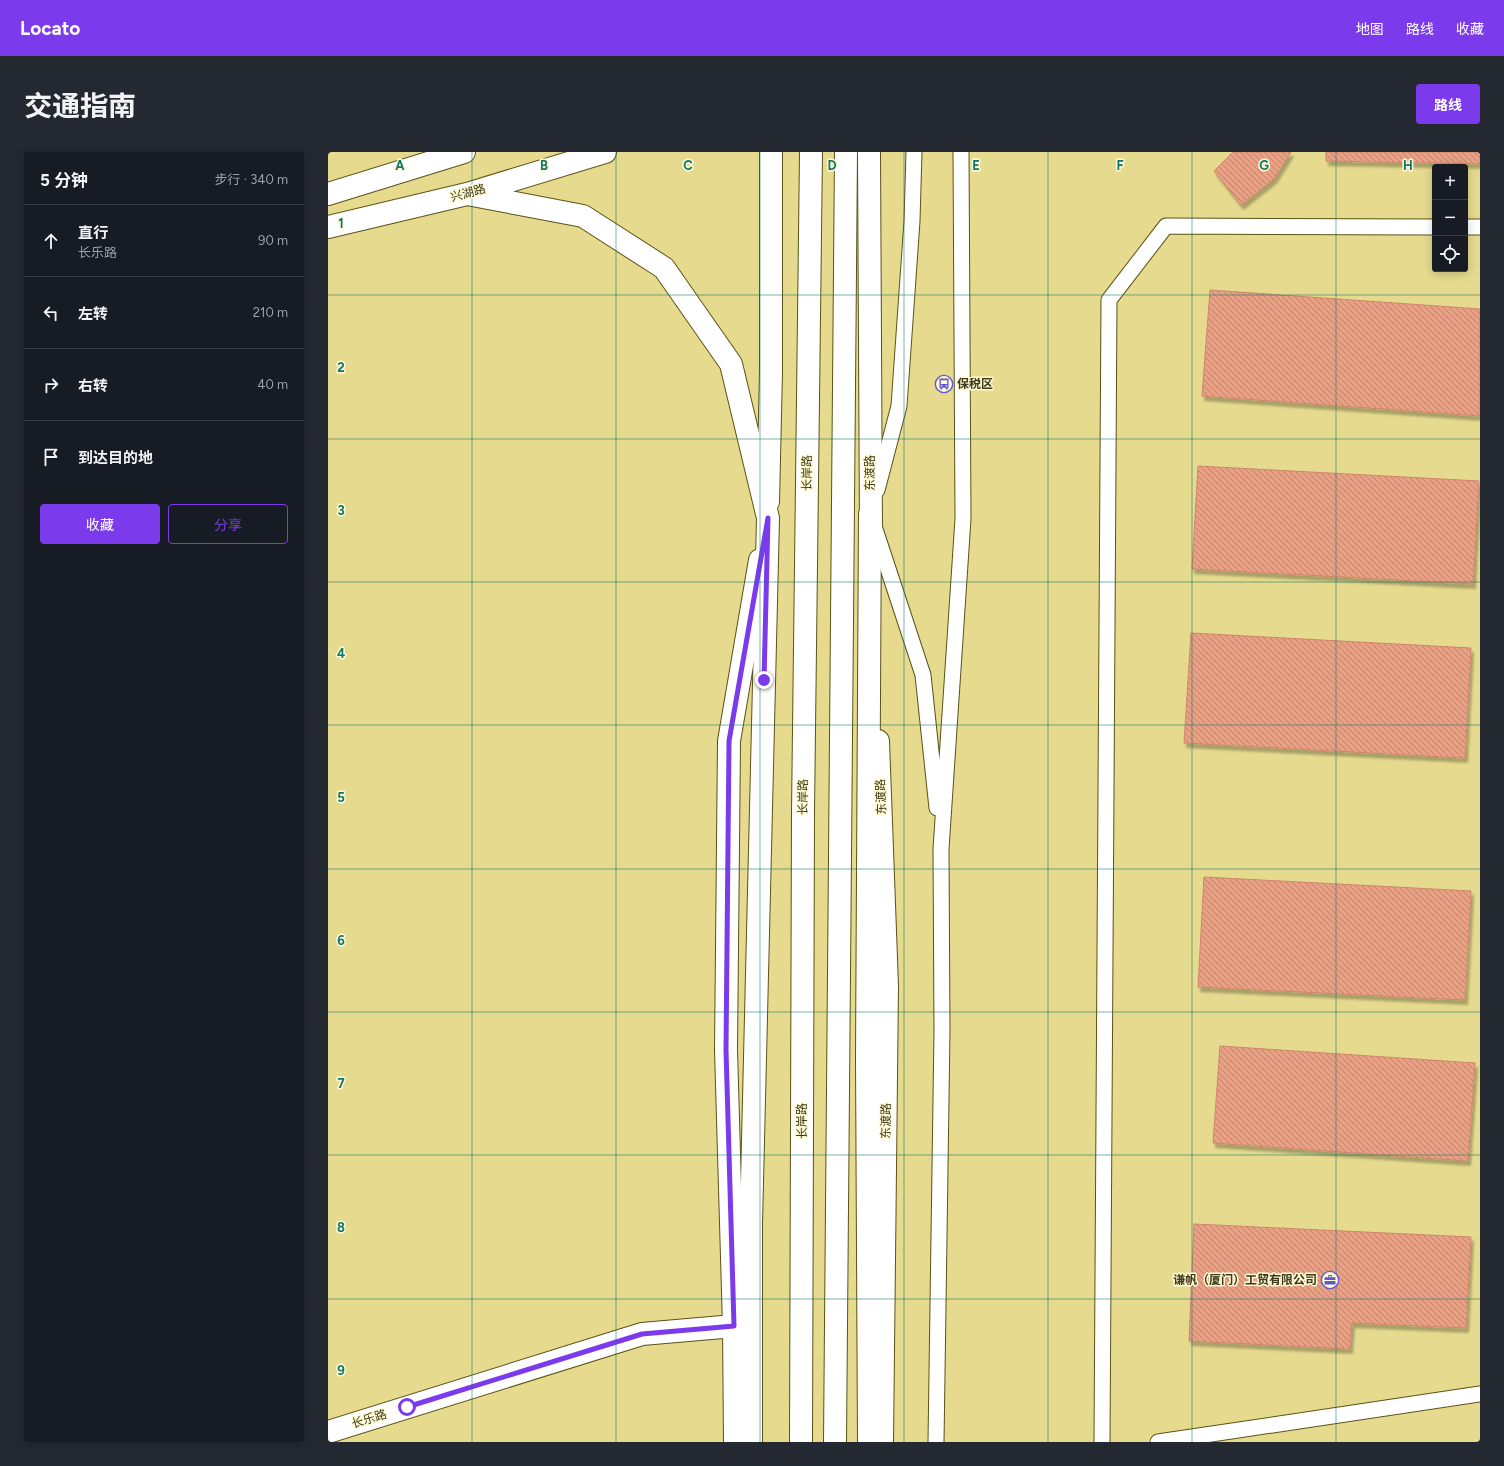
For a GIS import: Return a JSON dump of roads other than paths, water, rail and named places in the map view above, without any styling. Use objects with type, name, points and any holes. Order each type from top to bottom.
[{"type":"main road","points":[[328,194],[464,152]]},
{"type":"main road","name":"兴湖路","points":[[328,227],[467,194],[605,152]]},
{"type":"main road","points":[[751,1442],[751,1224],[771,372],[771,152]]},
{"type":"main road","name":"长岸路","points":[[801,1442],[803,812],[811,152]]},
{"type":"main road","points":[[835,1442],[846,152]]},
{"type":"main road","name":"东渡路","points":[[869,152],[870,514],[887,986],[882,1442]]},
{"type":"main road","points":[[467,194],[583,216],[664,268],[730,364],[768,518],[729,741],[726,1050],[734,1326],[735,1442]]},
{"type":"main road","points":[[869,1442],[867,1050],[870,514]]},
{"type":"main road","name":"长乐路","points":[[328,1432],[642,1334],[734,1326]]},
{"type":"lane","points":[[914,152],[912,221],[899,406],[870,514],[923,675],[941,849]]},
{"type":"lane","points":[[936,1442],[942,1031],[941,849],[963,519],[961,152]]},
{"type":"lane","points":[[1102,1442],[1109,300],[1166,226],[1432,227]]},
{"type":"lane","points":[[1468,227],[1480,227]]},
{"type":"lane","points":[[1158,1442],[1480,1394]]},
{"type":"place","name":"保税区","points":[[944,384]]},
{"type":"place","name":"谦帆（厦门）工贸有限公司","points":[[1330,1280]]}]
